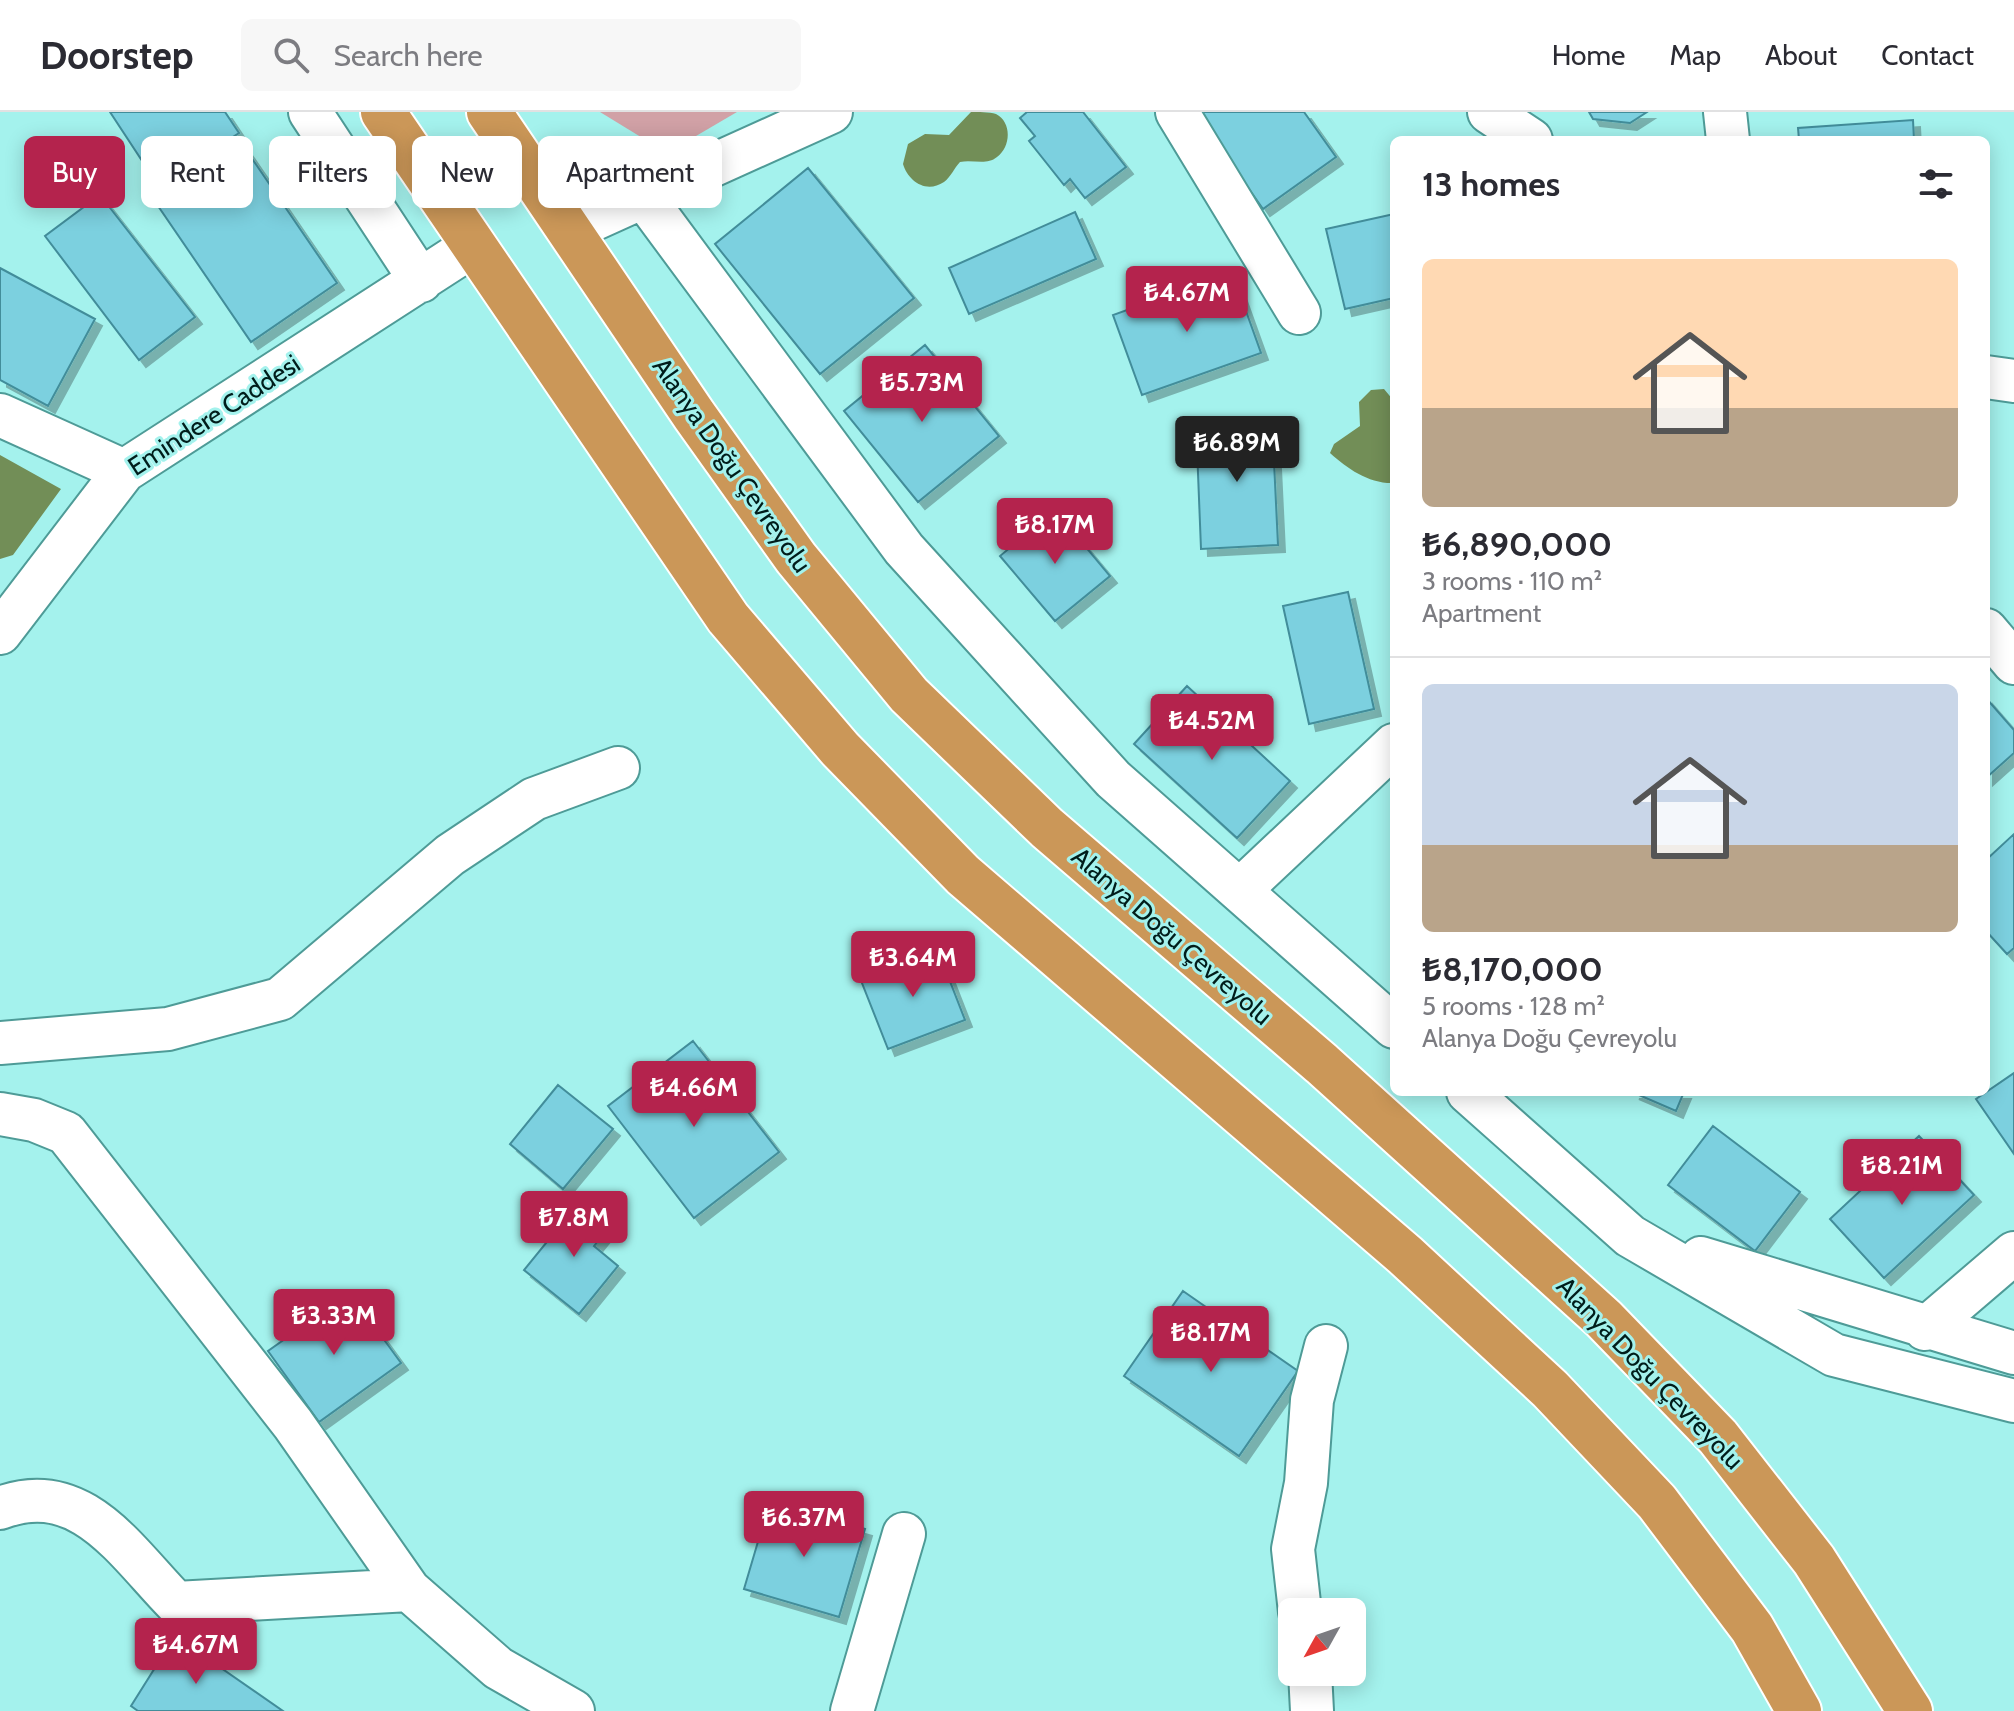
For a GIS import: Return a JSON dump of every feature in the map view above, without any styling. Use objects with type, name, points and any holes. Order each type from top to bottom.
[{"type":"highway","points":[[383,112],[728,618],[840,749],[963,875],[1405,1255],[1550,1389],[1657,1502],[1752,1628],[1799,1711]]},
{"type":"highway","name":"Alanya Doğu Çevreyolu","points":[[489,112],[796,558],[909,695],[1047,828],[1322,1064],[1604,1319],[1718,1437],[1814,1560],[1910,1711]]},
{"type":"street","points":[[310,112],[421,281]]},
{"type":"street","points":[[722,161],[831,112]]},
{"type":"street","points":[[1177,112],[1299,313]]},
{"type":"street","points":[[1489,112],[1525,136]]},
{"type":"street","points":[[1725,112],[1728,136]]},
{"type":"street","points":[[570,230],[617,208]]},
{"type":"street","points":[[652,208],[904,549],[1113,779],[1390,1023]]},
{"type":"street","name":"Emindere Caddesi","points":[[0,633],[124,471],[474,245]]},
{"type":"street","points":[[1990,378],[2014,381]]},
{"type":"street","points":[[0,415],[124,471]]},
{"type":"street","points":[[1990,635],[2014,663]]},
{"type":"street","points":[[1240,890],[1390,749]]},
{"type":"street","points":[[0,1043],[168,1029],[280,999],[450,855],[534,799],[618,768]]},
{"type":"street","points":[[1472,1096],[1630,1236],[1834,1355],[2014,1401]]},
{"type":"street","points":[[0,1114],[34,1120],[66,1133],[293,1424],[409,1590],[498,1668],[573,1711]]},
{"type":"street","points":[[1630,1236],[1925,1329],[2014,1353]]},
{"type":"street","points":[[1925,1329],[2014,1253]]},
{"type":"street","points":[[1298,1598],[1293,1549],[1306,1483],[1312,1400],[1326,1346]]},
{"type":"street","points":[[0,1508],[39,1499],[61,1501],[85,1511],[176,1603],[409,1590]]},
{"type":"street","points":[[852,1711],[904,1534]]},
{"type":"street","points":[[1311,1686],[1312,1711]]},
{"type":"shaded area","points":[[600,112],[737,112],[696,136],[639,136]]},
{"type":"shaded area","points":[[971,112],[993,113],[1005,123],[1008,135],[1002,153],[988,161],[960,162],[946,180],[931,187],[913,180],[903,164],[908,144],[925,134],[949,135]]},
{"type":"shaded area","points":[[1384,389],[1390,396],[1390,483],[1359,474],[1330,453],[1334,444],[1360,426],[1359,402],[1371,390]]},
{"type":"shaded area","points":[[0,455],[61,489],[13,555],[0,559]]},
{"type":"building","points":[[110,112],[225,112],[239,133],[234,136],[141,136],[141,159]]},
{"type":"building","points":[[1027,112],[1083,112],[1126,167],[1085,198],[1070,179],[1064,185],[1029,141],[1035,136],[1020,118]]},
{"type":"building","points":[[1195,112],[1304,112],[1336,157],[1263,209]]},
{"type":"building","points":[[1589,112],[1647,112],[1630,123],[1593,119]]},
{"type":"building","points":[[1913,120],[1914,136],[1799,136],[1798,128]]},
{"type":"building","points":[[253,160],[269,184],[269,208],[286,208],[337,283],[251,342],[159,208],[253,208]]},
{"type":"building","points":[[808,168],[914,298],[820,374],[715,244]]},
{"type":"building","points":[[83,208],[110,208],[195,317],[139,360],[45,236]]},
{"type":"building","points":[[1075,212],[1096,259],[969,314],[949,268]]},
{"type":"building","points":[[1390,215],[1390,299],[1345,309],[1326,229]]},
{"type":"building","points":[[0,268],[95,319],[48,406],[0,380]]},
{"type":"building","points":[[1232,272],[1261,353],[1142,395],[1113,315]]},
{"type":"building","points":[[925,345],[999,436],[918,502],[844,411]]},
{"type":"building","points":[[1272,420],[1278,545],[1201,549],[1196,423]]},
{"type":"building","points":[[1055,510],[1110,576],[1055,621],[1000,556]]},
{"type":"building","points":[[1348,592],[1374,709],[1309,724],[1283,606]]},
{"type":"building","points":[[1187,686],[1290,781],[1237,838],[1134,744]]},
{"type":"building","points":[[1990,703],[2014,730],[2014,753],[1990,774]]},
{"type":"building","points":[[2014,834],[2014,948],[2007,954],[1990,935],[1990,856]]},
{"type":"building","points":[[937,948],[965,1020],[888,1049],[860,978]]},
{"type":"building","points":[[693,1041],[779,1152],[694,1218],[608,1106]]},
{"type":"building","points":[[2014,1073],[2014,1154],[1976,1099],[1990,1096],[1990,1089]]},
{"type":"building","points":[[558,1085],[613,1129],[563,1189],[510,1144]]},
{"type":"building","points":[[1641,1096],[1682,1096],[1676,1111]]},
{"type":"building","points":[[1713,1126],[1800,1192],[1755,1251],[1668,1185]]},
{"type":"building","points":[[1919,1136],[1974,1195],[1884,1278],[1830,1219]]},
{"type":"building","points":[[581,1200],[612,1224],[594,1246],[618,1266],[579,1314],[524,1270]]},
{"type":"building","points":[[1183,1291],[1298,1371],[1239,1456],[1124,1376]]},
{"type":"building","points":[[350,1293],[401,1363],[319,1422],[268,1351]]},
{"type":"building","points":[[770,1501],[865,1529],[839,1617],[744,1589]]},
{"type":"building","points":[[175,1636],[283,1711],[138,1711],[131,1706]]}]
